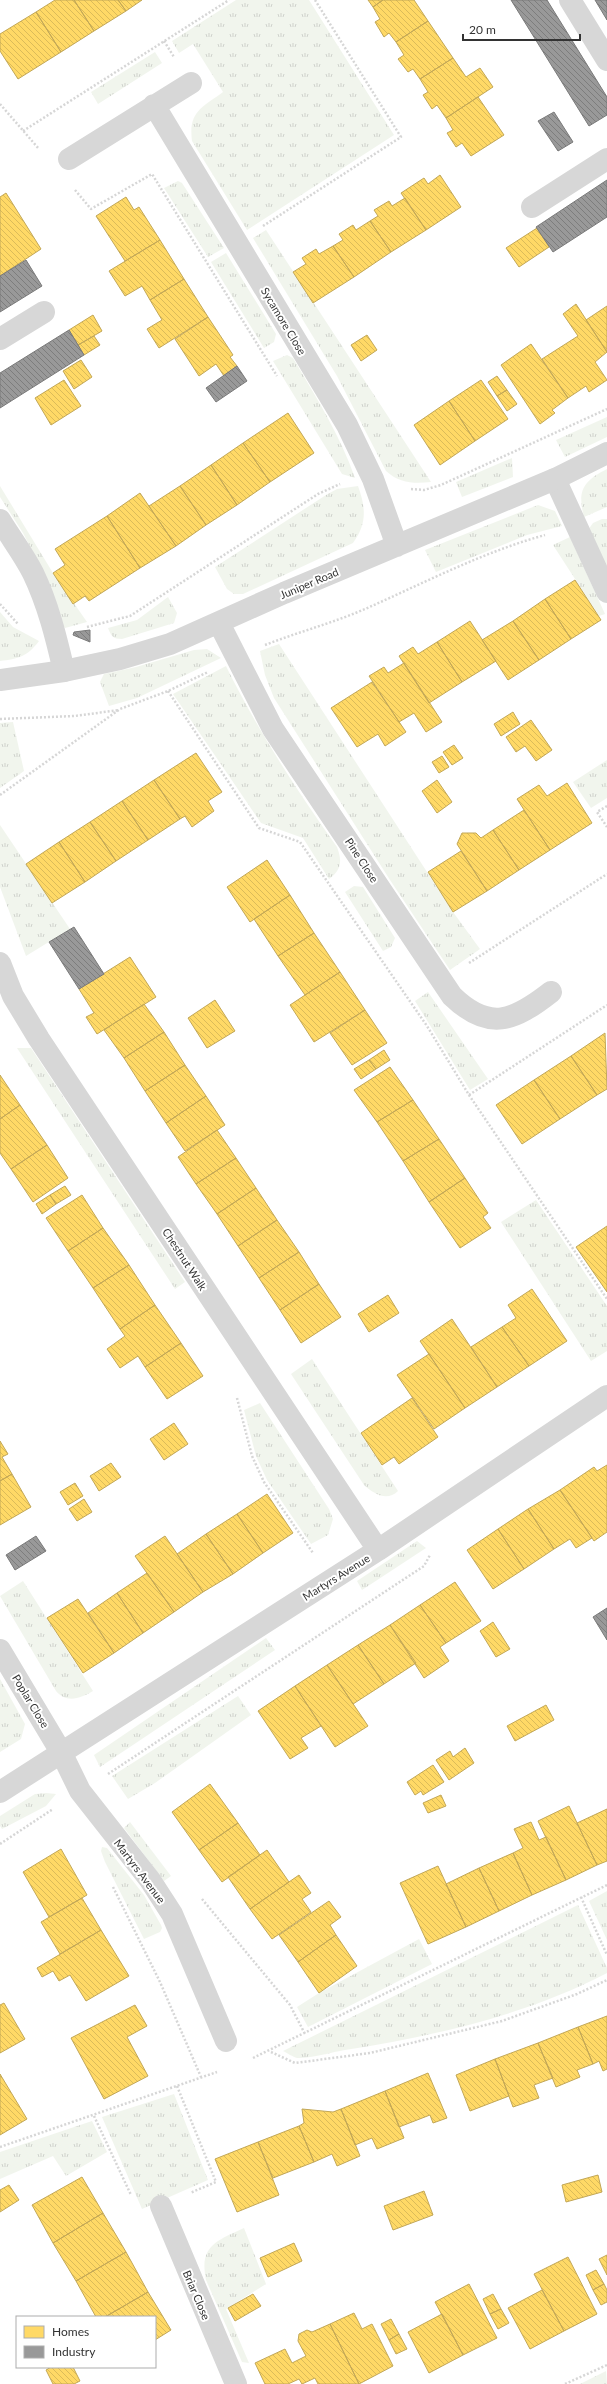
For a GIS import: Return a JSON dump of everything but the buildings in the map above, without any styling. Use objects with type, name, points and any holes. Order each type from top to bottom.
[{"type":"street","points":[[570,0],[607,60]]},
{"type":"street","points":[[63,163],[191,83]]},
{"type":"street","name":"Sycamore Close","points":[[154,105],[347,425],[373,479],[397,546]]},
{"type":"street","points":[[532,206],[607,159]]},
{"type":"street","points":[[0,339],[44,312]]},
{"type":"street","name":"Juniper Road","points":[[0,680],[64,671],[120,659],[170,644],[555,479],[607,453]]},
{"type":"street","points":[[555,479],[607,592]]},
{"type":"street","points":[[0,520],[32,572],[56,634],[64,671]]},
{"type":"street","name":"Pine Close","points":[[219,623],[273,729],[441,981],[467,1010],[482,1017],[500,1019],[517,1015],[551,992]]},
{"type":"street","name":"Chestnut Walk","points":[[0,963],[13,996],[39,1039],[378,1550]]},
{"type":"street","name":"Martyrs Avenue","points":[[0,1792],[378,1550],[607,1396]]},
{"type":"street","name":"Poplar Close","points":[[0,1650],[61,1752]]},
{"type":"street","name":"Martyrs Avenue","points":[[61,1752],[80,1791],[150,1880],[172,1914],[226,2041]]},
{"type":"street","name":"Briar Close","points":[[161,2206],[236,2384]]},
{"type":"path","points":[[23,131],[229,0]]},
{"type":"path","points":[[206,262],[401,137],[315,0]]},
{"type":"path","points":[[0,104],[23,131],[63,163],[91,209],[152,174],[281,382]]},
{"type":"path","points":[[0,604],[16,624],[37,636],[56,634],[130,616],[318,494],[344,482],[373,479],[408,489],[424,490],[441,484],[607,409]]},
{"type":"path","points":[[0,719],[75,716],[120,709],[168,692],[236,657],[363,610],[526,540],[576,526]]},
{"type":"path","points":[[168,692],[258,828],[300,842],[410,1000],[469,1095],[607,1300]]},
{"type":"path","points":[[0,795],[120,709]]},
{"type":"path","points":[[607,806],[597,812],[607,827]]},
{"type":"path","points":[[410,1000],[607,874]]},
{"type":"path","points":[[469,1095],[607,1005]]},
{"type":"path","points":[[236,1394],[252,1456],[264,1482],[306,1546],[333,1578]]},
{"type":"path","points":[[0,1844],[424,1566],[434,1549]]},
{"type":"path","points":[[110,1882],[160,1982],[202,2077]]},
{"type":"path","points":[[250,2059],[305,2034],[607,1885]]},
{"type":"path","points":[[200,1897],[290,2005],[305,2034]]},
{"type":"path","points":[[581,1897],[607,1955]]},
{"type":"path","points":[[270,2051],[295,2063],[370,2053],[502,2021],[577,1994],[607,1980]]},
{"type":"path","points":[[0,2147],[94,2116],[223,2069]]},
{"type":"path","points":[[94,2116],[141,2216],[216,2182],[177,2086]]},
{"type":"path","points":[[565,2384],[607,2365]]},
{"type":"green space","points":[[236,0],[309,0],[394,135],[247,230],[192,141],[192,123],[198,111],[223,92],[193,44],[179,53],[172,41]]},
{"type":"green space","points":[[155,52],[162,63],[98,104],[91,92]]},
{"type":"green space","points":[[178,181],[182,183],[224,248],[208,257],[164,188]]},
{"type":"green space","points":[[266,230],[431,482],[407,482],[396,478],[386,471],[337,376],[253,238]]},
{"type":"green space","points":[[226,253],[276,334],[274,342],[264,348],[211,262]]},
{"type":"green space","points":[[287,355],[293,358],[327,416],[355,478],[342,474],[273,361]]},
{"type":"green space","points":[[607,417],[607,437],[565,457],[556,440]]},
{"type":"green space","points":[[512,458],[513,477],[462,497],[456,482]]},
{"type":"green space","points":[[607,469],[607,507],[584,517],[581,500],[584,488],[592,478]]},
{"type":"green space","points":[[0,486],[53,573],[87,622],[65,628],[61,623],[44,574],[23,533],[0,497]]},
{"type":"green space","points":[[358,486],[363,502],[364,516],[361,529],[353,543],[243,594],[234,594],[227,589],[215,567],[326,495],[337,489]]},
{"type":"green space","points":[[538,505],[555,511],[562,526],[527,535],[436,572],[425,550]]},
{"type":"green space","points":[[602,519],[607,519],[607,568],[588,530],[593,523]]},
{"type":"green space","points":[[570,537],[605,614],[599,616],[553,545]]},
{"type":"green space","points":[[168,597],[177,613],[174,623],[122,639],[114,638],[111,635],[108,628],[137,620]]},
{"type":"green space","points":[[0,612],[13,627],[39,641],[31,650],[22,656],[0,661]]},
{"type":"green space","points":[[279,644],[453,912],[480,949],[450,970],[390,880],[274,698],[265,675],[260,651]]},
{"type":"green space","points":[[207,649],[221,658],[137,698],[109,706],[100,682],[104,674],[136,667],[194,650]]},
{"type":"green space","points":[[226,666],[238,690],[278,759],[306,803],[337,847],[340,856],[339,868],[329,879],[303,838],[261,823],[173,694]]},
{"type":"green space","points":[[13,722],[24,771],[0,788],[0,723]]},
{"type":"green space","points":[[607,760],[607,798],[591,808],[573,782]]},
{"type":"green space","points":[[0,825],[70,929],[26,956],[0,887]]},
{"type":"green space","points":[[354,886],[363,887],[395,938],[391,947],[383,951],[345,892]]},
{"type":"green space","points":[[428,992],[488,1079],[470,1090],[415,1001]]},
{"type":"green space","points":[[17,1048],[31,1048],[185,1282],[175,1289]]},
{"type":"green space","points":[[536,1200],[607,1306],[607,1351],[591,1361],[501,1222]]},
{"type":"green space","points":[[312,1359],[398,1491],[394,1494],[389,1496],[381,1496],[364,1485],[291,1374]]},
{"type":"green space","points":[[260,1403],[329,1509],[333,1519],[328,1535],[311,1544],[267,1480],[256,1456],[244,1410]]},
{"type":"green space","points":[[417,1541],[426,1548],[362,1590],[357,1581]]},
{"type":"green space","points":[[23,1581],[93,1691],[79,1698],[69,1699],[60,1695],[56,1691],[0,1596]]},
{"type":"green space","points":[[266,1638],[275,1650],[100,1767],[94,1755]]},
{"type":"green space","points":[[0,1679],[25,1724],[21,1739],[0,1752]]},
{"type":"green space","points":[[238,1696],[251,1715],[155,1783],[128,1799],[112,1776]]},
{"type":"green space","points":[[35,1794],[56,1794],[46,1806],[2,1829],[0,1826],[0,1816]]},
{"type":"green space","points":[[130,1822],[171,1876],[164,1881],[124,1828]]},
{"type":"green space","points":[[102,1847],[107,1848],[144,1895],[161,1925],[162,1928],[160,1932],[144,1939],[105,1862],[101,1851]]},
{"type":"green space","points":[[607,1891],[607,1940],[589,1901]]},
{"type":"green space","points":[[578,1905],[607,1968],[607,1973],[545,2001],[446,2031],[308,2057],[297,2058],[283,2051]]},
{"type":"green space","points":[[419,1939],[432,1964],[308,2027],[297,2007],[319,1993]]},
{"type":"green space","points":[[174,2094],[208,2180],[142,2209],[102,2117]]},
{"type":"green space","points":[[92,2121],[107,2152],[66,2176],[53,2156],[0,2179],[0,2152]]},
{"type":"green space","points":[[244,2228],[266,2284],[226,2309],[249,2363],[242,2362],[206,2280],[204,2269],[205,2259],[212,2246],[225,2237]]},
{"type":"green space","points":[[606,2371],[607,2384],[580,2384]]}]
